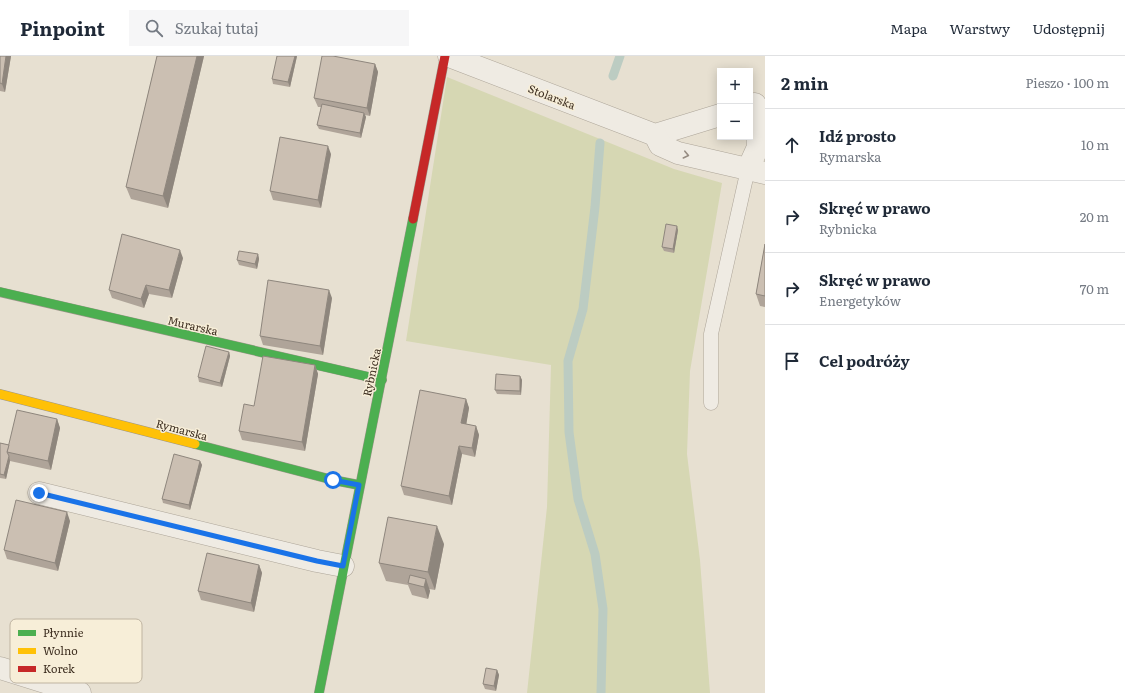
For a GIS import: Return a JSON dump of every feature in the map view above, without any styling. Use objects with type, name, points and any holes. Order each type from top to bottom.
[{"type":"street","name":"Rybnicka","points":[[319,693],[445,56]]},
{"type":"street","name":"Stolarska","points":[[449,56],[655,135],[660,145],[678,153],[757,171]]},
{"type":"street","points":[[757,103],[757,171]]},
{"type":"street","points":[[655,135],[717,116]]},
{"type":"street","name":"Murarska","points":[[0,292],[382,380]]},
{"type":"street","name":"Rymarska","points":[[0,394],[333,480],[359,485]]},
{"type":"street","points":[[39,493],[317,561],[343,566]]},
{"type":"street","points":[[0,668],[10,671]]},
{"type":"street","points":[[48,683],[80,693]]},
{"type":"lane","points":[[711,403],[711,334],[757,171]]},
{"type":"green space","points":[[447,77],[674,169],[722,183],[690,371],[687,454],[700,560],[710,693],[527,693],[547,507],[551,365],[406,341]]},
{"type":"building","points":[[0,56],[6,56],[2,84],[0,83]]},
{"type":"building","points":[[157,56],[197,56],[163,196],[126,187]]},
{"type":"building","points":[[277,56],[295,56],[288,82],[272,79]]},
{"type":"building","points":[[322,56],[333,56],[375,64],[367,108],[314,98]]},
{"type":"building","points":[[322,104],[364,113],[360,133],[317,125]]},
{"type":"building","points":[[280,137],[328,146],[318,200],[270,191]]},
{"type":"building","points":[[666,224],[677,226],[673,249],[662,247]]},
{"type":"building","points":[[122,234],[180,250],[169,290],[146,285],[141,299],[109,290]]},
{"type":"building","points":[[765,244],[765,296],[756,294]]},
{"type":"building","points":[[239,251],[258,254],[255,264],[237,260]]},
{"type":"building","points":[[268,280],[329,290],[320,346],[260,336]]},
{"type":"building","points":[[206,346],[229,352],[220,383],[198,377]]},
{"type":"building","points":[[263,356],[315,365],[302,442],[239,431],[244,404],[254,406]]},
{"type":"building","points":[[496,374],[520,376],[520,391],[495,390]]},
{"type":"building","points":[[420,390],[466,399],[461,423],[476,426],[472,448],[459,446],[449,496],[401,486]]},
{"type":"building","points":[[17,410],[57,419],[48,461],[7,452]]},
{"type":"building","points":[[0,443],[9,445],[7,452],[9,456],[4,475],[0,474]]},
{"type":"building","points":[[174,454],[200,461],[189,505],[162,499]]},
{"type":"building","points":[[16,500],[67,512],[55,563],[4,550]]},
{"type":"building","points":[[388,517],[437,526],[428,572],[379,563]]},
{"type":"building","points":[[207,553],[259,565],[251,603],[198,591]]},
{"type":"building","points":[[410,575],[426,579],[424,587],[408,583]]},
{"type":"building","points":[[486,668],[497,670],[494,686],[483,684]]},
{"type":"waterway","points":[[613,76],[620,56]]},
{"type":"waterway","points":[[600,143],[595,207],[583,309],[568,361],[569,432],[578,499],[595,554],[603,609],[601,693]]},
{"type":"traffic: fast","points":[[319,693],[413,219]]},
{"type":"traffic: fast","points":[[0,292],[382,380]]},
{"type":"traffic: fast","points":[[195,444],[333,480],[359,485]]},
{"type":"traffic: slow","points":[[0,394],[195,444]]},
{"type":"traffic: jam","points":[[413,219],[445,56]]},
{"type":"route","points":[[39,493],[317,561],[343,566],[359,485],[333,480]]}]
